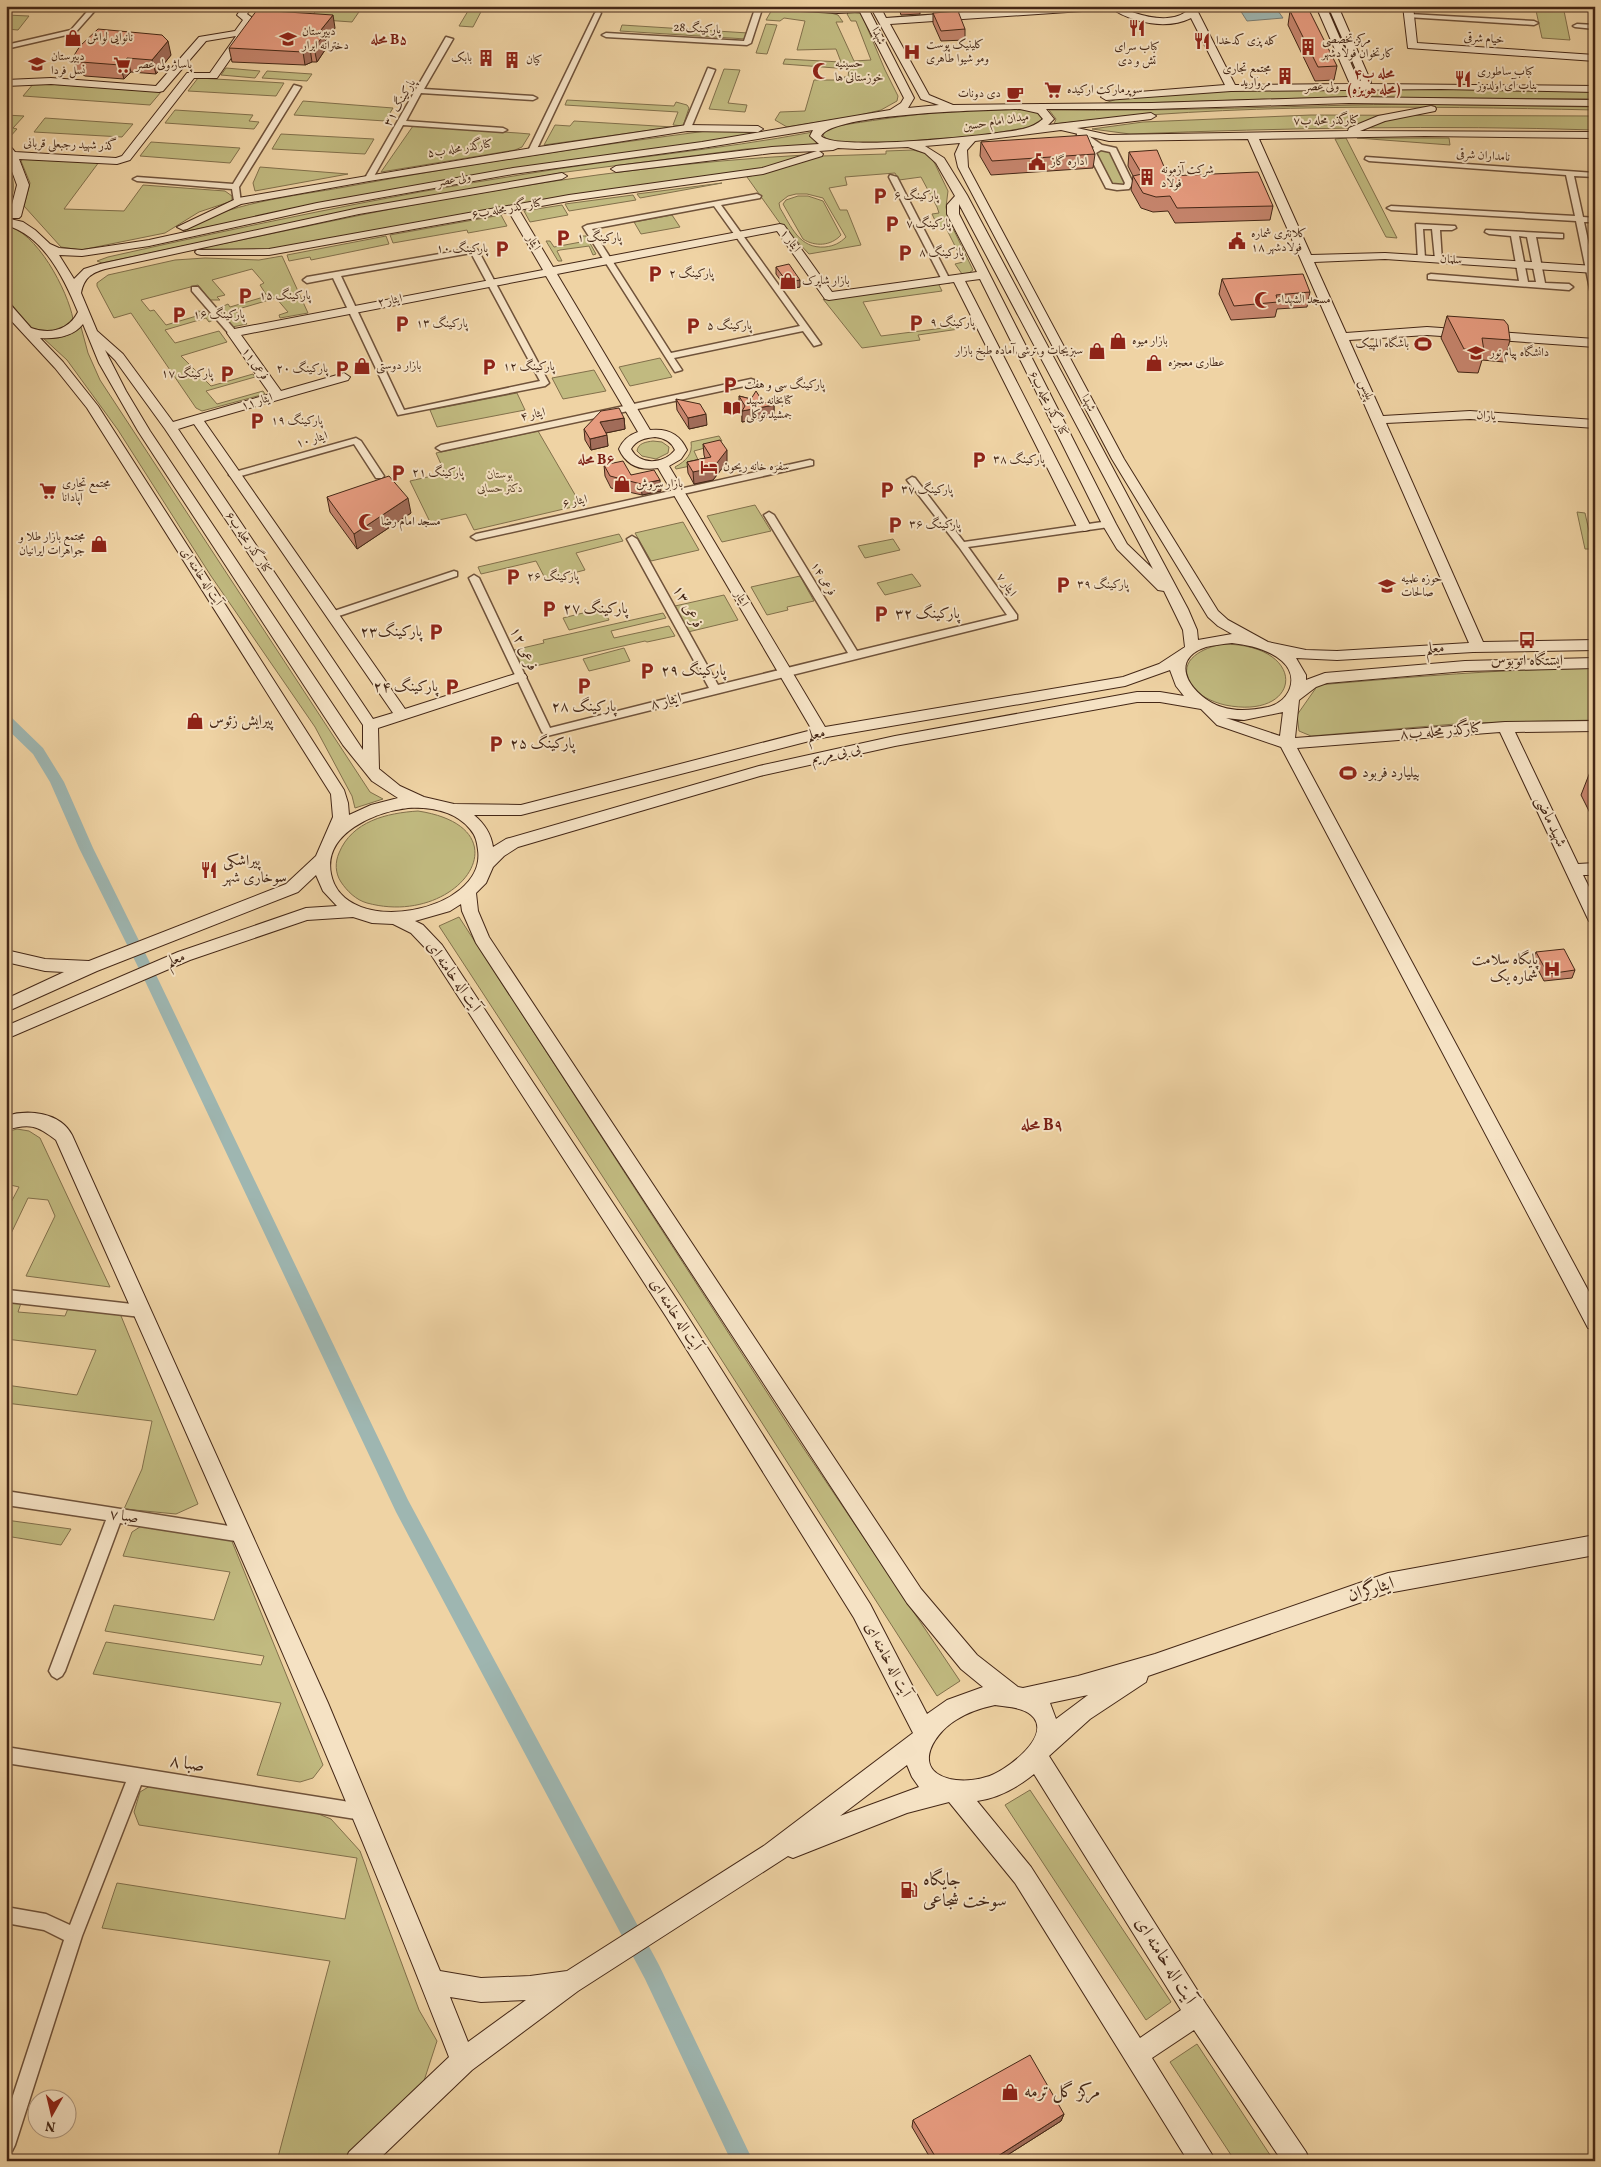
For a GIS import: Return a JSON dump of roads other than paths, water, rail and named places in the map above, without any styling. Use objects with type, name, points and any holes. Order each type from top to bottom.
[{"type":"main road","points":[[6,82],[51,81],[159,89],[203,39],[238,33],[249,19],[242,15],[248,6]]},
{"type":"main road","points":[[761,6],[838,10],[863,8]]},
{"type":"main road","name":"شهدا","points":[[875,6],[925,98]]},
{"type":"main road","points":[[883,21],[1114,6],[1131,16],[1152,20],[1173,20],[1195,9],[1231,88]]},
{"type":"main road","points":[[1321,6],[1354,82],[1362,86]]},
{"type":"main road","points":[[1333,6],[1366,82],[1362,86]]},
{"type":"main road","name":"شهدا","points":[[863,8],[909,98]]},
{"type":"main road","name":"خیام شرقی","points":[[1408,11],[1412,46],[1595,58]]},
{"type":"main road","name":"گذر شهید رجبعلی قربانی","points":[[9,152],[117,161],[126,158],[191,75],[213,76],[242,34],[238,33]]},
{"type":"main road","points":[[1441,86],[1487,94],[1511,101]]},
{"type":"main road","points":[[1083,107],[1087,102],[1111,95],[1231,88],[1441,86],[1595,89]]},
{"type":"main road","points":[[893,113],[903,109],[908,104],[909,98],[916,101],[925,98],[943,104],[968,107]]},
{"type":"main road","name":"ولی عصر","points":[[1020,106],[1083,107],[1349,100],[1595,103]]},
{"type":"main road","name":"میدان امام حسین","points":[[1020,106],[1042,111],[1050,119],[1039,127],[1023,132],[905,144],[858,146],[828,144],[820,141],[815,136],[819,129],[837,122],[893,113],[968,107],[1020,106]]},
{"type":"main road","points":[[1346,134],[1382,118],[1431,110]]},
{"type":"main road","name":"ولی عصر","points":[[1023,132],[1153,116],[1260,111],[1431,110],[1595,112]]},
{"type":"main road","name":"ولی عصر","points":[[45,246],[67,252],[96,252],[149,243],[317,206],[513,171],[702,145],[837,122]]},
{"type":"main road","name":"کنارگذر محله ب۷","points":[[1059,127],[1080,134],[1109,138],[1346,134],[1595,135]]},
{"type":"main road","name":"کنارگذر محله ب۵","points":[[149,243],[238,201],[532,151],[686,128],[747,128],[785,131]]},
{"type":"main road","name":"پلیس","points":[[1252,135],[1478,646]]},
{"type":"main road","points":[[905,144],[932,152],[942,147],[961,148],[973,138]]},
{"type":"main road","name":"کنار گذر محله ب۶","points":[[168,251],[269,252],[569,198],[763,171],[844,146]]},
{"type":"main road","name":"ولی عصر","points":[[76,294],[77,282],[89,270],[168,251],[359,211],[573,174],[710,157],[858,146]]},
{"type":"main road","name":"شهدا","points":[[961,148],[960,158],[962,167],[1118,459],[1208,606],[1213,614],[1223,623],[1268,646]]},
{"type":"main road","points":[[9,152],[22,185],[11,218]]},
{"type":"main road","name":"شهدا","points":[[932,152],[940,158],[961,195],[1178,604],[1190,630],[1187,652]]},
{"type":"main road","name":"کنار گذر محله ب۶","points":[[961,195],[954,205],[953,214],[1109,524],[1122,546],[1178,604]]},
{"type":"main road","points":[[6,207],[11,218],[26,226],[45,246],[70,280],[109,373],[143,430],[348,740],[378,779],[399,793],[423,803]]},
{"type":"main road","name":"ایثار","points":[[512,208],[646,434]]},
{"type":"main road","name":"ایثار ۱","points":[[549,270],[780,227],[829,296],[983,275]]},
{"type":"main road","points":[[96,252],[90,258],[93,264],[104,266]]},
{"type":"main road","name":"سلمان","points":[[1307,259],[1384,256],[1593,270]]},
{"type":"main road","name":"ایثار ۲","points":[[232,333],[549,270]]},
{"type":"main road","points":[[952,279],[1084,527]]},
{"type":"main road","name":"آیت اله خامنه ای","points":[[6,307],[92,406],[339,794],[342,815],[333,839]]},
{"type":"main road","points":[[26,330],[40,334],[59,333],[76,326],[84,312]]},
{"type":"main road","name":"کنار گذر محله ب۶","points":[[91,331],[120,357],[170,427],[370,725]]},
{"type":"main road","points":[[1342,336],[1427,331],[1595,343]]},
{"type":"main road","name":"فرعی ۱۱","points":[[232,333],[277,395]]},
{"type":"main road","name":"ایثار ۱۱","points":[[170,427],[344,377]]},
{"type":"main road","points":[[1061,384],[1078,382]]},
{"type":"main road","name":"یاران","points":[[1377,420],[1470,415],[1595,424]]},
{"type":"main road","points":[[197,420],[402,715]]},
{"type":"main road","points":[[646,434],[664,434],[672,437],[680,445],[679,454],[662,464],[644,464],[630,459],[626,454],[627,444],[638,436],[646,434]]},
{"type":"main road","name":"ایثار","points":[[662,464],[820,733]]},
{"type":"main road","points":[[1178,604],[1208,606]]},
{"type":"main road","points":[[1287,744],[1222,722],[1182,686],[1178,677],[1177,667],[1187,652],[1217,638],[1240,638],[1268,646],[1294,666],[1299,685],[1294,697],[1287,744],[1595,1322]]},
{"type":"main road","name":"معلم","points":[[1268,646],[1286,652],[1317,656],[1478,646],[1595,645]]},
{"type":"main road","name":"معلم","points":[[451,808],[492,811],[521,810],[820,733],[1125,681],[1164,667],[1187,652]]},
{"type":"main road","points":[[1373,652],[1368,658],[1370,665],[1383,672]]},
{"type":"main road","name":"معلم","points":[[1294,697],[1310,684],[1325,678],[1465,666],[1595,663]]},
{"type":"main road","points":[[371,770],[370,725],[520,677]]},
{"type":"main road","points":[[1125,681],[1133,685],[1136,697]]},
{"type":"main road","name":"بی بی مریم","points":[[486,864],[498,852],[512,843],[759,771],[895,741],[1136,697],[1160,697],[1204,705]]},
{"type":"main road","points":[[1204,705],[1226,713],[1245,716],[1280,708],[1294,697]]},
{"type":"main road","name":"کنارگذر محله ب۸","points":[[1287,744],[1505,727],[1595,726]]},
{"type":"main road","name":"شهید ماضی","points":[[1505,727],[1595,918]]},
{"type":"main road","points":[[423,803],[451,808],[469,818],[481,831],[488,847],[486,864],[480,879],[468,892],[447,906],[422,915],[396,918],[353,911],[332,894],[324,877],[323,859],[333,839],[349,823],[371,811],[397,804],[423,803]]},
{"type":"main road","name":"معلم","points":[[6,1006],[91,967],[292,888],[323,859]]},
{"type":"main road","points":[[1572,870],[1595,869]]},
{"type":"main road","points":[[468,892],[470,911],[482,939],[914,1596],[969,1662],[1017,1697]]},
{"type":"main road","name":"معلم","points":[[6,1033],[127,979],[184,956],[306,914],[353,911]]},
{"type":"main road","name":"آیت اله خامنه ای","points":[[396,918],[418,930],[436,949],[674,1312],[862,1611],[924,1737]]},
{"type":"main road","points":[[6,956],[45,965],[91,967]]},
{"type":"main road","points":[[6,1123],[22,1118],[46,1121],[63,1135],[242,1535],[362,1812],[433,1982],[463,2061]]},
{"type":"main road","name":"ایثارگران","points":[[1017,1697],[1078,1687],[1155,1664],[1388,1583],[1595,1545]]},
{"type":"main road","name":"ایثارگران","points":[[1041,1751],[1082,1711],[1155,1664]]},
{"type":"main road","points":[[995,1694],[1017,1697],[1034,1702],[1044,1713],[1048,1728],[1041,1751],[1015,1776],[993,1787],[969,1792],[952,1791],[930,1784],[920,1772],[917,1757],[924,1737],[933,1724],[951,1710],[973,1700],[995,1694]]},
{"type":"main road","points":[[358,2161],[463,2061],[570,1983],[774,1853],[924,1737]]},
{"type":"main road","name":"آیت اله خامنه ای","points":[[1041,1751],[1197,2012],[1297,2161]]},
{"type":"main road","points":[[774,1853],[907,1802],[952,1791]]},
{"type":"main road","points":[[952,1791],[1024,1875],[1203,2161]]},
{"type":"main road","points":[[433,1982],[481,1990],[530,1988],[570,1983]]},
{"type":"main road","points":[[1137,2054],[1197,2012]]},
{"type":"street","points":[[6,47],[73,32],[96,6]]},
{"type":"street","name":"پارکینگ28","points":[[606,35],[747,43],[761,6]]},
{"type":"street","points":[[1408,11],[1534,23]]},
{"type":"street","points":[[532,151],[598,13]]},
{"type":"street","points":[[1577,26],[1595,27]]},
{"type":"street","name":"پارکینگ ۳۱","points":[[369,178],[449,39]]},
{"type":"street","points":[[686,128],[711,70]]},
{"type":"street","points":[[238,201],[235,187],[297,87]]},
{"type":"street","points":[[420,91],[532,98]]},
{"type":"street","points":[[401,123],[503,130]]},
{"type":"street","points":[[1080,134],[1096,145],[1113,150],[1129,183],[1126,187],[1117,188],[1109,186],[1092,153],[1096,145],[1109,138]]},
{"type":"street","name":"نامداران شرقی","points":[[1369,160],[1595,175]]},
{"type":"street","points":[[1570,174],[1593,270],[1595,294]]},
{"type":"street","points":[[893,177],[952,279]]},
{"type":"street","points":[[137,179],[235,187]]},
{"type":"street","points":[[678,370],[587,227],[757,196]]},
{"type":"street","points":[[716,204],[816,344]]},
{"type":"street","points":[[1391,208],[1595,220]]},
{"type":"street","points":[[1500,215],[1503,233]]},
{"type":"street","points":[[1421,258],[1419,226],[1452,228]]},
{"type":"street","points":[[1436,227],[1439,259]]},
{"type":"street","points":[[1489,232],[1560,236]]},
{"type":"street","points":[[1515,234],[1524,283]]},
{"type":"street","points":[[1531,234],[1541,285]]},
{"type":"street","points":[[307,280],[474,250],[545,384],[401,413],[336,275]]},
{"type":"street","points":[[1431,277],[1569,287]]},
{"type":"street","points":[[196,289],[232,333]]},
{"type":"street","points":[[669,356],[805,328]]},
{"type":"street","name":"ایثار ۴","points":[[441,448],[751,382]]},
{"type":"street","name":"ایثار ۱۰","points":[[234,475],[356,441],[379,476]]},
{"type":"street","name":"ایثار ۶","points":[[476,537],[810,463]]},
{"type":"street","points":[[912,480],[962,546],[1109,524]]},
{"type":"street","name":"فرعی ۱۴","points":[[770,515],[854,655]]},
{"type":"street","name":"فرعی ۱۳","points":[[632,539],[715,690]]},
{"type":"street","name":"ایثار ۷","points":[[784,672],[1013,617],[962,546]]},
{"type":"street","points":[[332,615],[454,574]]},
{"type":"street","name":"فرعی ۱۲","points":[[474,578],[547,732]]},
{"type":"street","name":"ایثار ۸","points":[[547,732],[784,672]]},
{"type":"street","points":[[8,1296],[141,1311]]},
{"type":"street","name":"صبا ۷","points":[[6,1498],[242,1535]]},
{"type":"street","points":[[57,1671],[115,1516]]},
{"type":"street","name":"صبا ۸","points":[[6,1755],[362,1812]]},
{"type":"street","points":[[6,2146],[74,1936],[136,1776]]},
{"type":"street","points":[[6,1915],[46,1922],[74,1936]]},
{"type":"water","points":[[1276,8],[1283,18],[1247,21],[1240,10]]},
{"type":"waterway","points":[[6,720],[38,751],[57,782],[86,848],[152,981],[402,1506],[652,1972],[742,2161]]},
{"type":"place","name":"کباب سرای تش و دی","points":[[1137,28]]},
{"type":"place","name":"نانوایی لواش","points":[[73,38]]},
{"type":"place","name":"دبیرستان دخترانه ابرار","points":[[288,39]]},
{"type":"place","name":"کله پزی کدخدا","points":[[1202,41]]},
{"type":"place","name":"مرکز تخصصی کارتخوان فولادشهر","points":[[1308,47]]},
{"type":"place","name":"کلینیک پوست ومو شیوا طاهری","points":[[912,52]]},
{"type":"place","name":"بابک","points":[[486,58]]},
{"type":"place","name":"کیان","points":[[512,60]]},
{"type":"place","name":"دبیرستان نسل فردا","points":[[37,64]]},
{"type":"place","name":"پاساژ ولی عصر","points":[[122,65]]},
{"type":"place","name":"حسینیه خوزستانی ها","points":[[821,71]]},
{"type":"place","name":"مجتمع تجاری مروارید","points":[[1285,76]]},
{"type":"place","name":"کباب ساطوری بناب آی اولدوز","points":[[1463,79]]},
{"type":"place","name":"سوپرمارکت ارکیده","points":[[1053,90]]},
{"type":"place","name":"دی دونات","points":[[1015,94]]},
{"type":"place","name":"اداره گاز","points":[[1037,162]]},
{"type":"place","name":"شرکت آزمونه فولاد","points":[[1147,177]]},
{"type":"place","name":"پارکینگ ۶","points":[[880,196]]},
{"type":"place","name":"پارکینگ ۷","points":[[892,224]]},
{"type":"place","name":"پارکینگ ۱","points":[[563,238]]},
{"type":"place","name":"کلانتری شماره ۱۸ فولادشهر","points":[[1237,241]]},
{"type":"place","name":"پارکینگ ۱۰","points":[[502,249]]},
{"type":"place","name":"پارکینگ ۸","points":[[905,253]]},
{"type":"place","name":"پارکینگ ۲","points":[[655,274]]},
{"type":"place","name":"بازار شاپرک","points":[[788,281]]},
{"type":"place","name":"پارکینگ ۱۵","points":[[245,296]]},
{"type":"place","name":"مسجد الشهداء","points":[[1263,300]]},
{"type":"place","name":"پارکینگ ۱۶","points":[[179,315]]},
{"type":"place","name":"پارکینگ ۹","points":[[916,323]]},
{"type":"place","name":"پارکینگ ۱۳","points":[[402,324]]},
{"type":"place","name":"پارکینگ ۵","points":[[693,326]]},
{"type":"place","name":"بازار میوه","points":[[1118,341]]},
{"type":"place","name":"باشگاه المپیک","points":[[1423,344]]},
{"type":"place","name":"سبزیجات و ترشی آماده طبخ بازار","points":[[1097,351]]},
{"type":"place","name":"دانشگاه پیام نور","points":[[1476,353]]},
{"type":"place","name":"عطاری معجزه","points":[[1154,363]]},
{"type":"place","name":"بازار دوستی","points":[[362,366]]},
{"type":"place","name":"پارکینگ ۱۲","points":[[489,367]]},
{"type":"place","name":"پارکینگ ۲۰","points":[[342,369]]},
{"type":"place","name":"پارکینگ ۱۷","points":[[227,374]]},
{"type":"place","name":"پارکینگ سی و هفت","points":[[730,385]]},
{"type":"place","name":"کتابخانه شهید جمشید توکلی","points":[[732,408]]},
{"type":"place","name":"پارکینگ ۱۹","points":[[257,421]]},
{"type":"place","name":"پارکینگ ۳۸","points":[[979,460]]},
{"type":"place","name":"سفره خانه ریحون","points":[[709,467]]},
{"type":"place","name":"پارکینگ ۲۱","points":[[398,473]]},
{"type":"place","name":"بازار سروش","points":[[622,484]]},
{"type":"place","name":"پارکینگ ۳۷","points":[[887,490]]},
{"type":"place","name":"مجتمع تجاری آپادانا","points":[[48,491]]},
{"type":"place","name":"مسجد امام رضا","points":[[367,522]]},
{"type":"place","name":"پارکینگ ۳۶","points":[[895,525]]},
{"type":"place","name":"مجتمع بازار طلا و جواهرات ایرانیان","points":[[99,544]]},
{"type":"place","name":"پارکینگ ۲۶","points":[[513,577]]},
{"type":"place","name":"پارکینگ ۳۹","points":[[1063,585]]},
{"type":"place","name":"حوزه علمیه صالحات","points":[[1387,586]]},
{"type":"place","name":"پارکینگ ۲۷","points":[[549,609]]},
{"type":"place","name":"پارکینگ ۳۲","points":[[881,614]]},
{"type":"place","name":"پارکینگ۲۳","points":[[436,632]]},
{"type":"place","name":"ایستگاه اتوبوس","points":[[1527,640]]},
{"type":"place","name":"پارکینگ ۲۹","points":[[647,671]]},
{"type":"place","name":"پارکینگ ۲۸","points":[[584,686]]},
{"type":"place","name":"پارکینگ ۲۴","points":[[452,687]]},
{"type":"place","name":"پیرایش زئوس","points":[[195,721]]},
{"type":"place","name":"پارکینگ ۲۵","points":[[496,744]]},
{"type":"place","name":"بیلیارد فربود","points":[[1348,773]]},
{"type":"place","name":"پیراشکی سوخاری شهر","points":[[209,870]]},
{"type":"place","name":"پایگاه سلامت شماره یک","points":[[1552,969]]},
{"type":"place","name":"جایگاه سوخت شجاعی","points":[[909,1890]]},
{"type":"place","name":"مرکز گل ترمه","points":[[1010,2092]]},
{"type":"district","name":"محله B۵","points":[[389,40]]},
{"type":"district","name":"محله ب۴ (محله هویزه)","points":[[1374,82]]},
{"type":"district","name":"محله B۶","points":[[596,460]]},
{"type":"district","name":"محله B۹","points":[[1042,1126]]},
{"type":"park label","name":"بوستان دکتر حسابی","points":[[500,482]]}]
